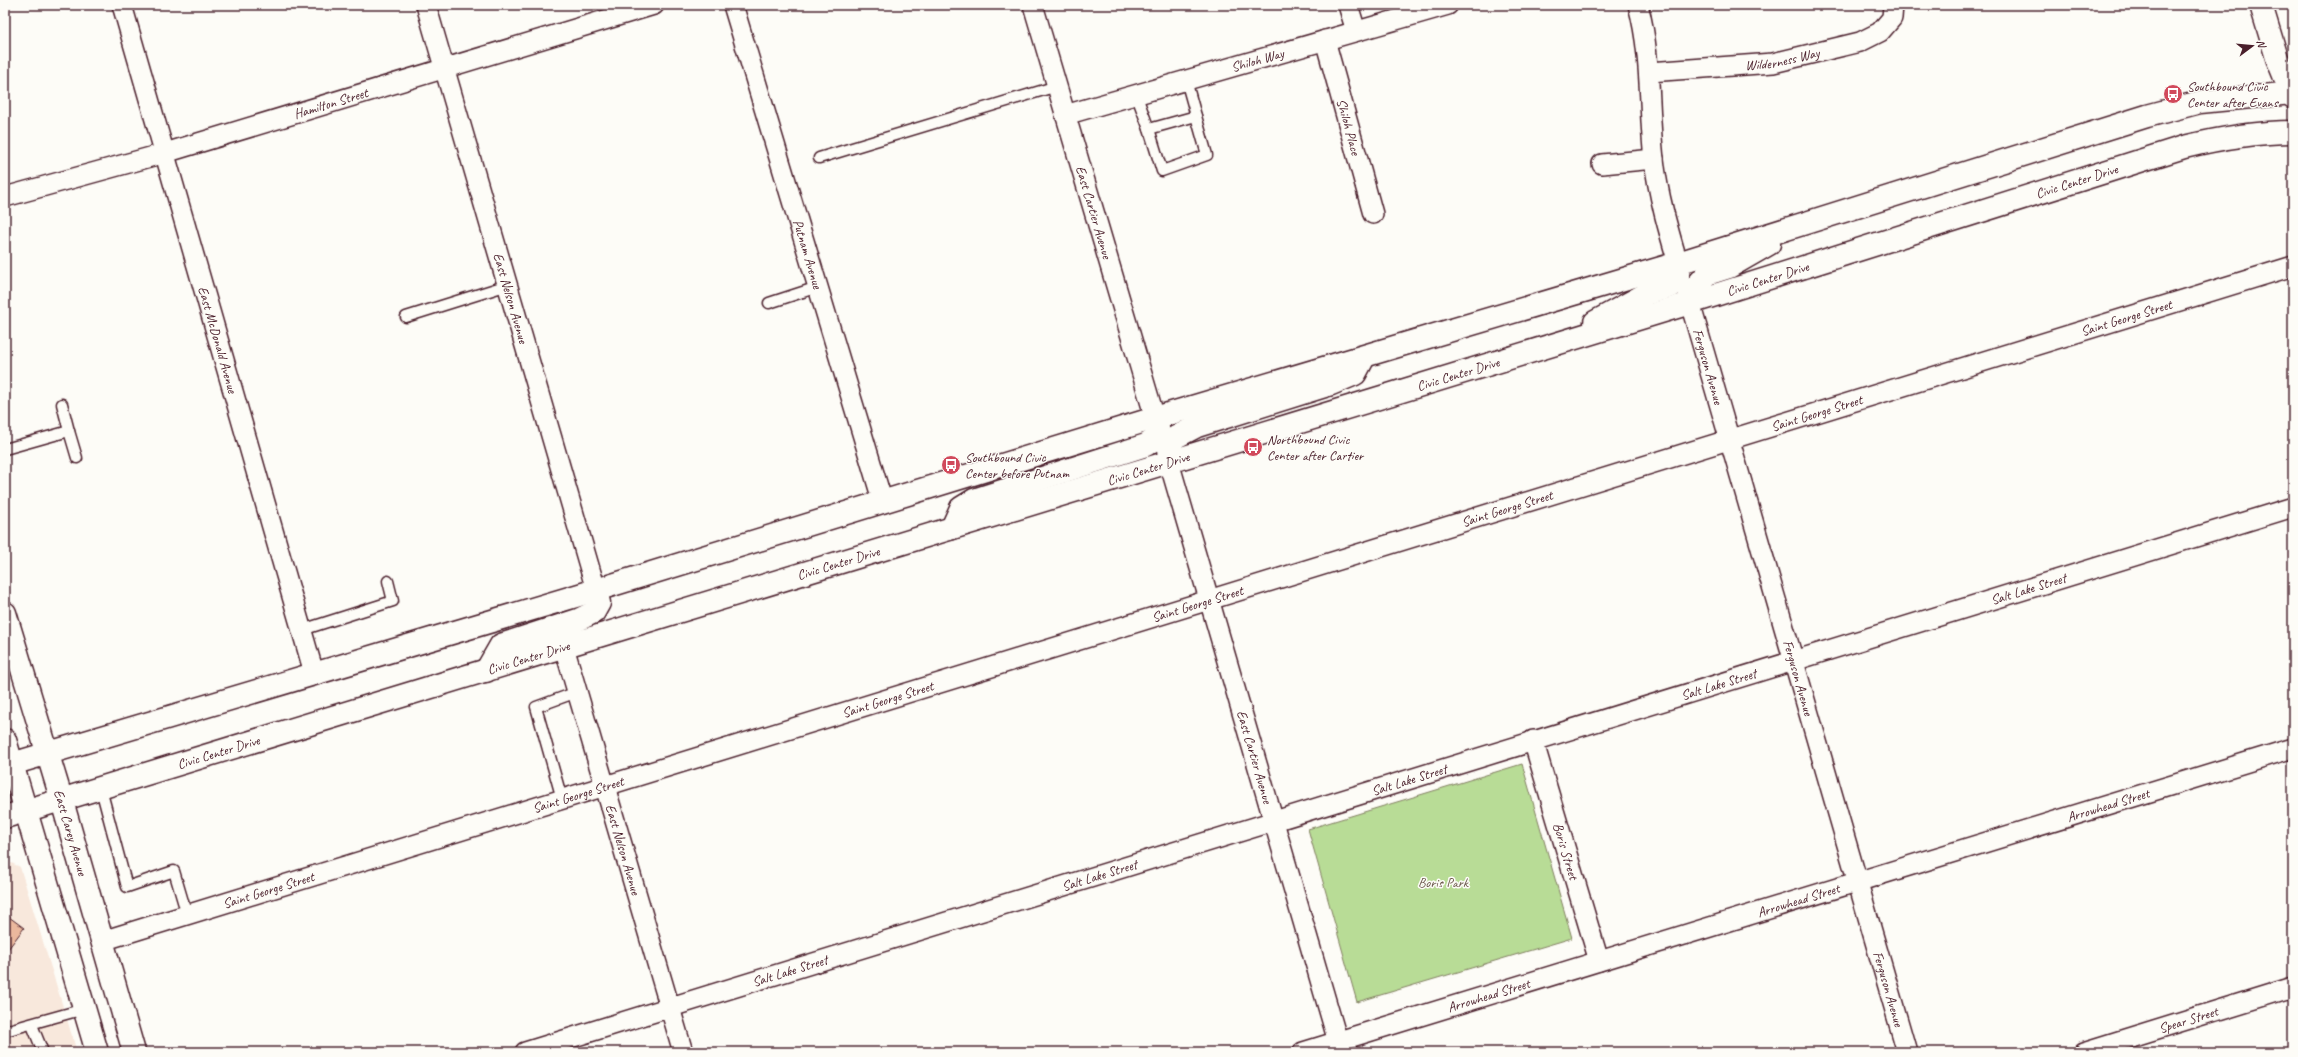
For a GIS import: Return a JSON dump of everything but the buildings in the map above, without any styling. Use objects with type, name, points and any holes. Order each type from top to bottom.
[{"type":"main road","points":[[8,765],[47,752],[596,590],[1156,418],[1678,263],[2147,116],[2200,102],[2292,95],[2277,58],[2261,5]]},
{"type":"main road","name":"Civic Center Drive","points":[[5,817],[1690,303],[2184,147],[2226,137],[2267,132],[2293,132]]},
{"type":"main road","points":[[1690,303],[1690,293],[1707,274],[1729,267],[1804,224]]},
{"type":"main road","points":[[1553,344],[1646,294],[1672,286],[1678,277],[1678,263]]},
{"type":"main road","points":[[1169,462],[1168,446],[1176,437],[1197,426],[1331,384],[1355,374],[1364,357]]},
{"type":"main road","points":[[952,528],[961,508],[974,500],[1146,445],[1156,438],[1158,428],[1156,418]]},
{"type":"main road","points":[[486,671],[501,645],[578,620],[594,612],[599,603],[596,590]]},
{"type":"main road","name":"East Carey Avenue","points":[[5,613],[62,800],[134,1052]]},
{"type":"main road","points":[[5,740],[8,765],[26,810],[97,1052]]},
{"type":"street","name":"East McDonald Avenue","points":[[122,5],[314,673]]},
{"type":"street","name":"East Nelson Avenue","points":[[426,5],[596,590]]},
{"type":"street","name":"Hamilton Street","points":[[5,197],[164,153],[654,5]]},
{"type":"street","name":"Putnam Avenue","points":[[733,5],[883,503]]},
{"type":"street","name":"East Cartier Avenue","points":[[1033,5],[1156,418]]},
{"type":"street","points":[[1348,5],[1356,31]]},
{"type":"street","name":"Shiloh Way","points":[[1065,115],[1448,5]]},
{"type":"street","points":[[1638,5],[1646,33],[1654,159],[1660,202],[1678,263]]},
{"type":"street","name":"Wilderness Way","points":[[1649,72],[1773,63],[1860,42],[1880,32],[1892,18],[1893,5]]},
{"type":"street","name":"Shiloh Place","points":[[1325,40],[1373,214]]},
{"type":"street","points":[[1602,164],[1654,159]]},
{"type":"street","name":"Saint George Street","points":[[102,941],[2293,266]]},
{"type":"street","name":"Ferguson Avenue","points":[[1690,303],[1907,1052]]},
{"type":"street","name":"East Cartier Avenue","points":[[1169,462],[1339,1047]]},
{"type":"street","name":"Salt Lake Street","points":[[525,1052],[2293,507]]},
{"type":"street","name":"East Nelson Avenue","points":[[564,647],[682,1052]]},
{"type":"street","name":"Boris Street","points":[[1534,740],[1598,961]]},
{"type":"street","name":"Arrowhead Street","points":[[1303,1052],[1339,1047],[1598,961],[2293,748]]},
{"type":"street","name":"Spear Street","points":[[2083,1052],[2293,988]]},
{"type":"lane","points":[[1136,94],[1162,171],[1207,155],[1186,80]]},
{"type":"lane","points":[[819,158],[1057,86]]},
{"type":"lane","points":[[1149,129],[1196,116]]},
{"type":"lane","points":[[406,317],[508,285]]},
{"type":"lane","points":[[769,303],[818,288]]},
{"type":"lane","points":[[62,404],[76,458]]},
{"type":"lane","points":[[5,449],[69,431]]},
{"type":"lane","points":[[302,630],[393,601],[388,581]]},
{"type":"lane","points":[[562,799],[536,708],[577,692]]},
{"type":"lane","points":[[100,789],[127,887],[174,871],[187,915]]},
{"type":"lane","points":[[5,1032],[84,1009]]},
{"type":"lane","points":[[32,1025],[44,1052]]},
{"type":"shaded area","points":[[5,860],[20,867],[77,1052],[5,1052]]},
{"type":"green space","name":"Boris Park","points":[[1522,764],[1572,938],[1357,1002],[1308,829]]},
{"type":"place","name":"Southbound Civic Center after Evans","points":[[2173,94]]},
{"type":"place","name":"Northbound Civic Center after Cartier","points":[[1253,447]]},
{"type":"place","name":"Southbound Civic Center before Putnam","points":[[951,465]]}]
